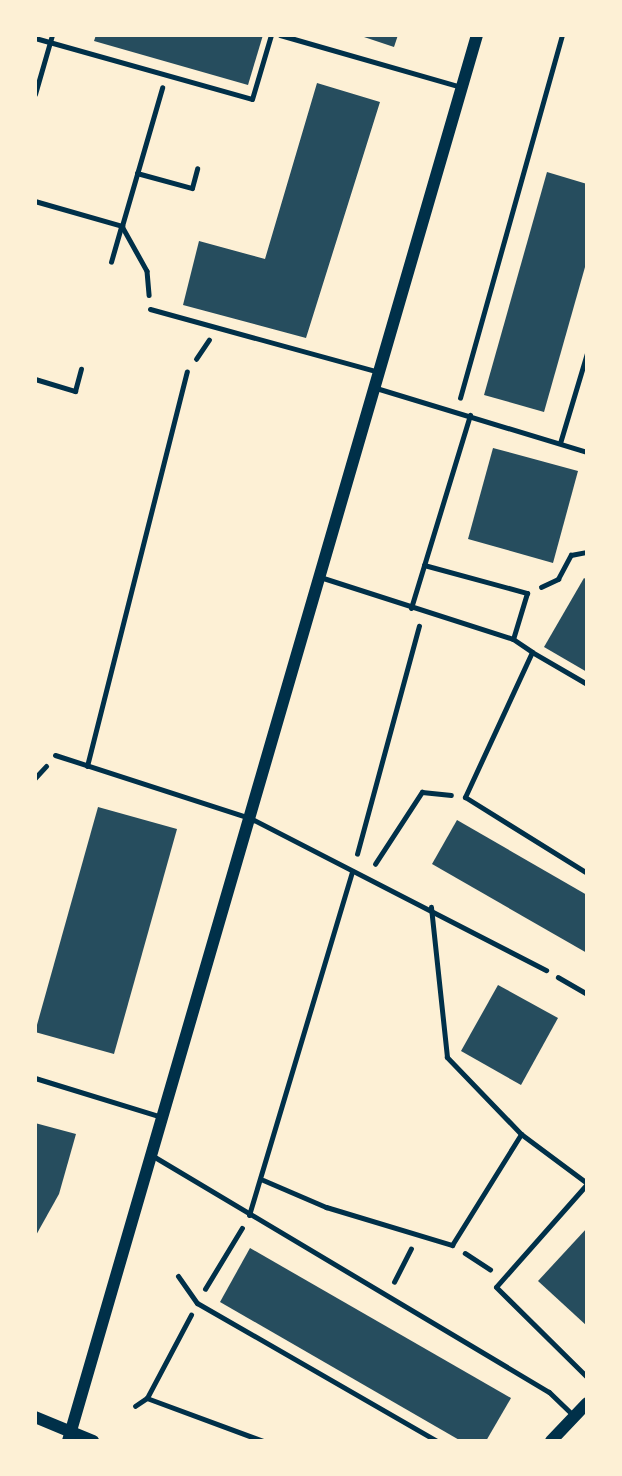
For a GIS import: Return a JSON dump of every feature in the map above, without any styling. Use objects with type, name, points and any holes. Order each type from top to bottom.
[{"type":"street","points":[[69,1437],[153,1156],[373,387],[477,35]]},
{"type":"street","points":[[551,1441],[587,1403]]},
{"type":"street","points":[[35,1417],[69,1437],[93,1441]]},
{"type":"lane","points":[[35,94],[52,35]]},
{"type":"lane","points":[[35,38],[253,99],[271,35]]},
{"type":"lane","points":[[280,35],[461,86]]},
{"type":"lane","points":[[150,309],[378,372]]},
{"type":"lane","points":[[560,443],[587,353]]},
{"type":"lane","points":[[35,379],[75,391],[81,369]]},
{"type":"lane","points":[[87,766],[187,371]]},
{"type":"lane","points":[[373,387],[587,452]]},
{"type":"lane","points":[[411,608],[470,415]]},
{"type":"lane","points":[[424,565],[527,593],[513,639]]},
{"type":"lane","points":[[320,577],[513,639],[587,684]]},
{"type":"lane","points":[[532,652],[465,797],[587,873]]},
{"type":"lane","points":[[55,755],[250,818],[352,871],[431,907],[546,970]]},
{"type":"lane","points":[[249,1215],[263,1180],[352,871]]},
{"type":"lane","points":[[431,907],[447,1057],[521,1134],[587,1183],[496,1287],[587,1377]]},
{"type":"lane","points":[[35,1078],[164,1118]]},
{"type":"lane","points":[[263,1180],[326,1207],[452,1245],[521,1134]]},
{"type":"lane","points":[[153,1156],[549,1392],[574,1416]]},
{"type":"lane","points":[[178,1276],[197,1303],[437,1441]]},
{"type":"path","points":[[456,411],[562,35]]},
{"type":"path","points":[[111,262],[161,90]]},
{"type":"path","points":[[137,173],[192,188],[197,169]]},
{"type":"path","points":[[35,201],[121,226],[147,271],[150,309]]},
{"type":"path","points":[[187,371],[218,328]]},
{"type":"path","points":[[527,593],[558,579],[571,555],[587,552]]},
{"type":"path","points":[[352,871],[423,612]]},
{"type":"path","points":[[367,876],[422,792],[465,797]]},
{"type":"path","points":[[546,970],[587,994]]},
{"type":"path","points":[[452,1245],[503,1278]]},
{"type":"path","points":[[396,1278],[407,1258]]},
{"type":"path","points":[[147,1398],[263,1441]]},
{"type":"building","points":[[96,35],[263,35],[248,85],[94,41]]},
{"type":"building","points":[[358,35],[398,35],[394,47]]},
{"type":"building","points":[[317,83],[380,102],[306,338],[183,305],[199,241],[265,259]]},
{"type":"building","points":[[547,172],[587,184],[587,260],[544,412],[484,395]]},
{"type":"building","points":[[493,448],[578,471],[553,563],[468,539]]},
{"type":"building","points":[[584,578],[587,580],[587,672],[544,647]]},
{"type":"building","points":[[98,807],[177,829],[114,1054],[35,1032]]},
{"type":"building","points":[[457,820],[587,895],[587,953],[432,864]]},
{"type":"building","points":[[498,985],[558,1018],[521,1085],[461,1051]]},
{"type":"building","points":[[35,1123],[76,1134],[59,1194],[35,1237]]},
{"type":"building","points":[[587,1228],[587,1326],[538,1281]]},
{"type":"building","points":[[250,1248],[511,1398],[486,1441],[461,1441],[220,1302]]}]
